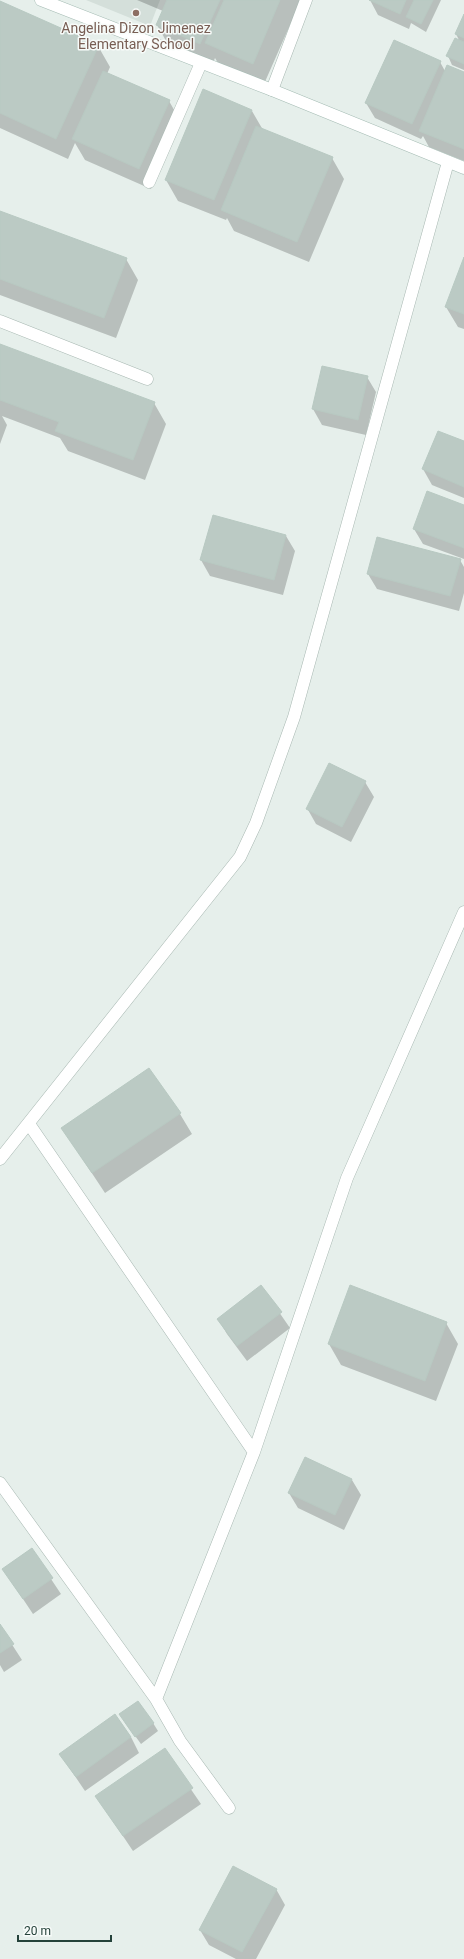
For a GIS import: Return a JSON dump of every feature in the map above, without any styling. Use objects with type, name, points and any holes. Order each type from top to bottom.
[{"type":"street","points":[[41,0],[272,90],[464,168]]},
{"type":"street","points":[[272,90],[306,0]]},
{"type":"street","points":[[149,182],[201,63]]},
{"type":"street","points":[[0,1160],[240,857],[256,823],[294,717],[448,162]]},
{"type":"street","points":[[0,321],[147,379]]},
{"type":"street","points":[[156,1699],[254,1452],[347,1178],[464,912]]},
{"type":"street","points":[[29,1124],[254,1452]]},
{"type":"street","points":[[0,1483],[156,1699],[180,1741],[229,1808]]},
{"type":"shaded area","name":"Angelina Dizon Jimenez Elementary School","points":[[86,0],[160,0],[150,26]]},
{"type":"building","points":[[167,0],[220,0],[200,44],[156,25]]},
{"type":"building","points":[[224,0],[280,0],[253,64],[205,43]]},
{"type":"building","points":[[369,0],[406,0],[400,14]]},
{"type":"building","points":[[414,0],[433,0],[421,24],[406,17]]},
{"type":"building","points":[[0,1],[99,45],[56,139],[0,113]]},
{"type":"building","points":[[464,14],[464,38],[455,34]]},
{"type":"building","points":[[455,38],[464,42],[464,64],[446,56]]},
{"type":"building","points":[[394,40],[441,61],[412,124],[365,103]]},
{"type":"building","points":[[447,65],[464,72],[464,149],[419,131]]},
{"type":"building","points":[[103,71],[170,100],[139,169],[72,139]]},
{"type":"building","points":[[203,89],[252,110],[214,200],[165,180]]},
{"type":"building","points":[[256,126],[333,157],[297,242],[221,210]]},
{"type":"building","points":[[0,211],[127,258],[104,318],[0,279]]},
{"type":"building","points":[[464,257],[464,314],[445,307]]},
{"type":"building","points":[[0,344],[155,402],[133,460],[55,431],[59,422],[0,400]]},
{"type":"building","points":[[322,366],[368,376],[358,420],[312,409]]},
{"type":"building","points":[[438,431],[464,441],[464,487],[422,469]]},
{"type":"building","points":[[427,491],[464,505],[464,548],[413,529]]},
{"type":"building","points":[[213,515],[286,535],[274,580],[200,560]]},
{"type":"building","points":[[377,537],[461,559],[450,596],[367,574]]},
{"type":"building","points":[[329,763],[366,781],[342,827],[306,809]]},
{"type":"building","points":[[149,1068],[181,1113],[92,1173],[61,1128]]},
{"type":"building","points":[[261,1285],[282,1312],[237,1346],[217,1319]]},
{"type":"building","points":[[350,1285],[447,1322],[425,1381],[328,1344]]},
{"type":"building","points":[[305,1457],[352,1479],[335,1515],[288,1493]]},
{"type":"building","points":[[32,1548],[53,1578],[23,1599],[2,1569]]},
{"type":"building","points":[[0,1624],[14,1644],[0,1653]]},
{"type":"building","points":[[138,1701],[154,1723],[135,1737],[119,1714]]},
{"type":"building","points":[[115,1714],[131,1737],[76,1777],[59,1754]]},
{"type":"building","points":[[165,1748],[193,1788],[123,1836],[95,1796]]},
{"type":"building","points":[[233,1866],[277,1889],[242,1952],[199,1930]]},
{"type":"place","name":"Angelina Dizon Jimenez Elementary School","points":[[136,13]]}]
